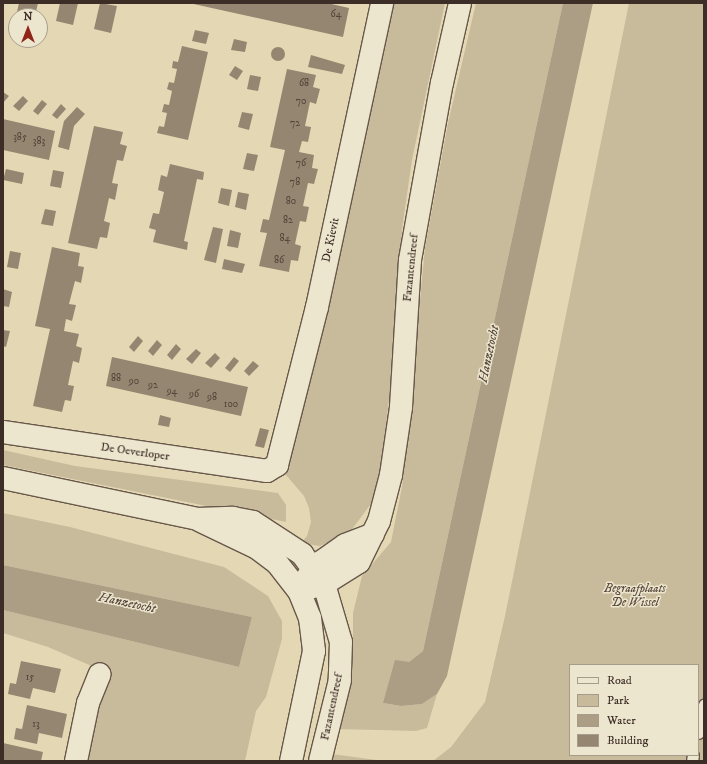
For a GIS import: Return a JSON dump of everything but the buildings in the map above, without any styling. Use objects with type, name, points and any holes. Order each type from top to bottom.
[{"type":"street","name":"De Kievit","points":[[267,471],[277,465],[317,307],[382,3]]},
{"type":"street","name":"Fazantendreef","points":[[299,591],[319,576],[359,562],[373,534],[391,475],[401,407],[410,260],[442,83],[460,3]]},
{"type":"street","name":"De Oeverloper","points":[[3,432],[267,471]]},
{"type":"street","points":[[3,478],[196,519],[257,548],[277,563],[299,591],[310,618],[314,651],[291,761]]},
{"type":"street","points":[[196,519],[233,518],[253,522],[302,554],[319,576]]},
{"type":"street","name":"Fazantendreef","points":[[319,576],[341,642],[340,680],[320,761]]},
{"type":"street","points":[[76,761],[88,703],[100,674]]},
{"type":"lane","points":[[699,728],[704,704]]},
{"type":"green space","points":[[392,3],[445,3],[412,160],[402,229],[397,330],[382,460],[373,501],[350,532],[320,546],[301,543],[307,536],[311,522],[309,508],[304,496],[286,475],[325,320]]},
{"type":"green space","points":[[476,3],[563,3],[423,651],[409,662],[383,703],[401,706],[422,704],[437,694],[427,728],[416,731],[337,729],[353,655],[353,613],[362,576],[391,542],[402,487],[425,248],[448,123]]},
{"type":"green space","name":"Begraafplaats De Wissel","points":[[629,3],[704,3],[704,761],[433,761],[451,747],[485,702],[505,616]]},
{"type":"green space","points":[[3,450],[75,466],[278,493],[286,505],[286,522],[3,465]]},
{"type":"green space","points":[[3,513],[70,527],[224,567],[268,596],[282,621],[282,639],[266,697],[256,711],[245,761],[84,761],[103,671],[48,647],[3,633],[3,610],[239,667],[252,617],[3,565]]},
{"type":"green space","points":[[332,754],[384,761],[330,761]]},
{"type":"water","name":"Hanzetocht","points":[[563,3],[593,3],[447,676],[437,694],[422,704],[401,706],[383,703],[395,660],[409,662],[423,651]]},
{"type":"water","name":"Hanzetocht","points":[[3,565],[252,617],[239,667],[3,610]]}]
